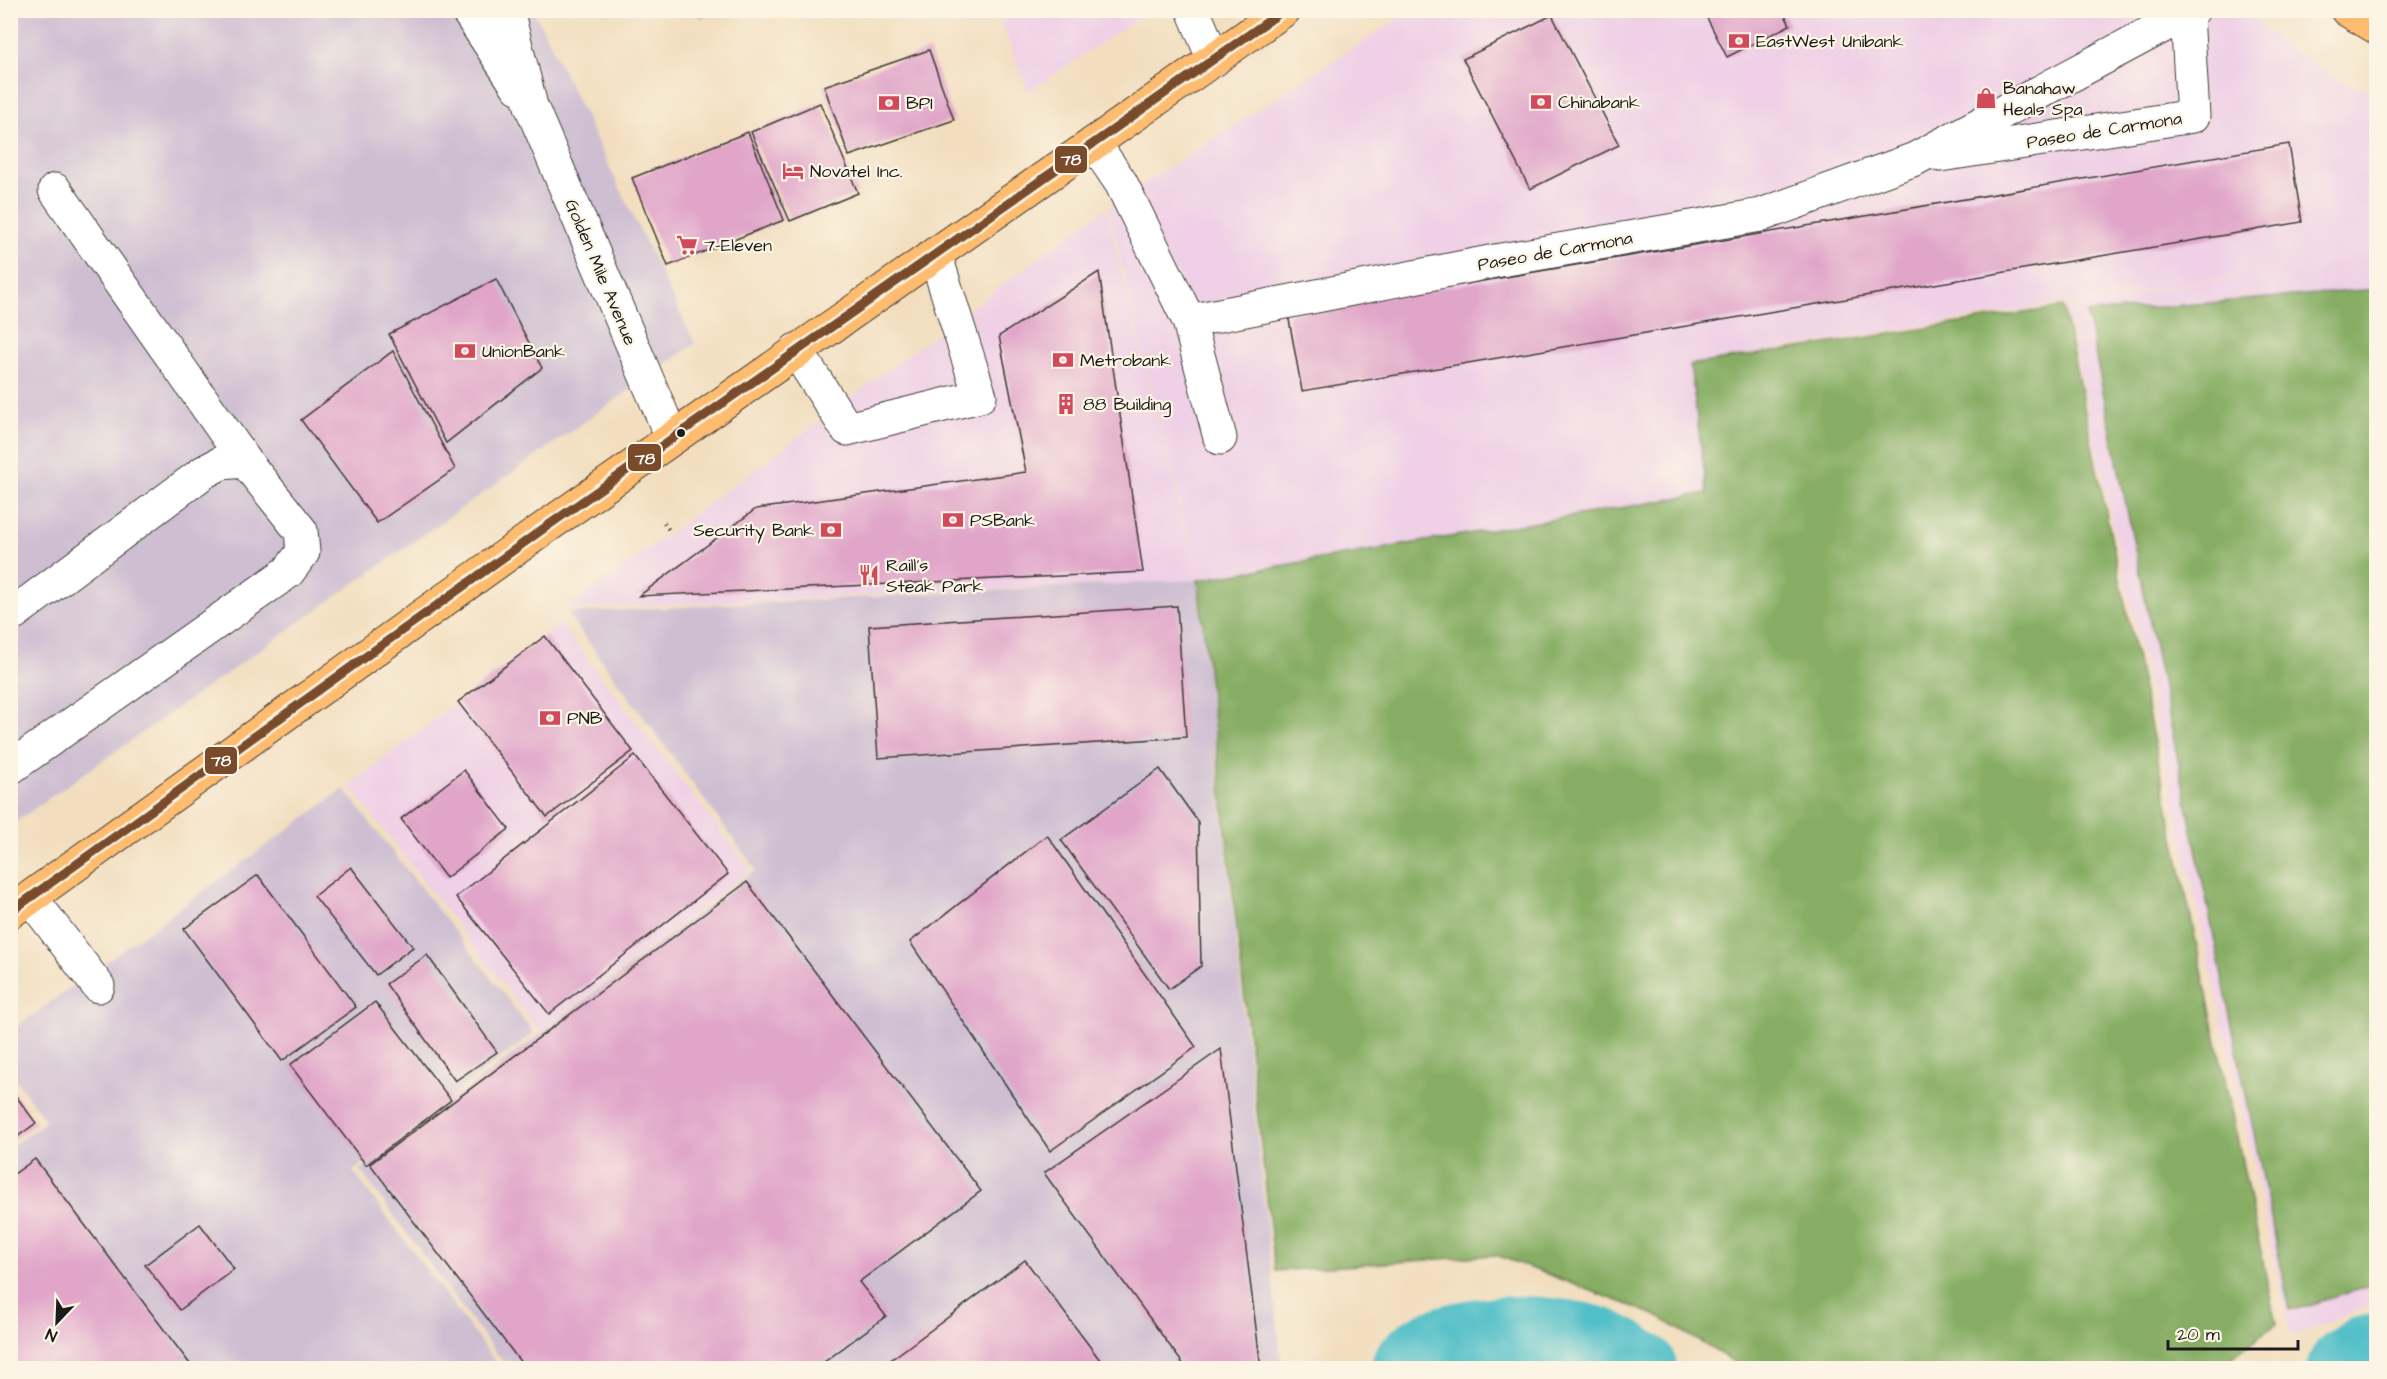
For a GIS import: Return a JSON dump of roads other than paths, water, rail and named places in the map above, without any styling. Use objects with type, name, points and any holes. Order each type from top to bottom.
[{"type":"highway","points":[[21,905],[796,350],[1284,10]]},
{"type":"highway","points":[[2347,10],[2376,27]]},
{"type":"street","name":"Golden Mile Avenue","points":[[466,10],[531,106]]},
{"type":"street","name":"Golden Mile Avenue","points":[[507,10],[531,106],[672,438]]},
{"type":"street","points":[[1193,10],[1214,60]]},
{"type":"street","name":"Paseo de Carmona","points":[[1189,321],[1495,261],[1761,215],[1915,159],[2190,12],[2193,116],[1915,159]]},
{"type":"street","points":[[1094,143],[1121,183],[1189,321],[1220,438]]},
{"type":"street","points":[[10,768],[288,572],[303,552],[302,531],[245,461],[55,190]]},
{"type":"street","points":[[796,350],[847,429],[980,396],[935,254]]},
{"type":"street","points":[[10,616],[204,472],[221,463],[245,461]]},
{"type":"street","points":[[21,905],[98,986]]},
{"type":"waterway","points":[[1410,1368],[1425,1354],[1446,1345],[1471,1339],[1527,1335],[1554,1337],[1598,1346],[1638,1368]]},
{"type":"waterway","points":[[2346,1368],[2365,1355],[2376,1353]]},
{"type":"place","name":"EastWest Unibank","points":[[1739,41]]},
{"type":"place","name":"Banahaw Heals Spa","points":[[1986,98]]},
{"type":"place","name":"Chinabank","points":[[1541,102]]},
{"type":"place","name":"BPI","points":[[889,103]]},
{"type":"place","name":"Novatel Inc.","points":[[793,171]]},
{"type":"place","name":"7-Eleven","points":[[687,245]]},
{"type":"place","name":"UnionBank","points":[[465,351]]},
{"type":"place","name":"Metrobank","points":[[1063,360]]},
{"type":"place","name":"88 Building","points":[[1066,404]]},
{"type":"place","name":"PSBank","points":[[953,520]]},
{"type":"place","name":"Security Bank","points":[[831,530]]},
{"type":"place","name":"Raill's Steak Park","points":[[869,575]]},
{"type":"place","name":"PNB","points":[[550,718]]}]
